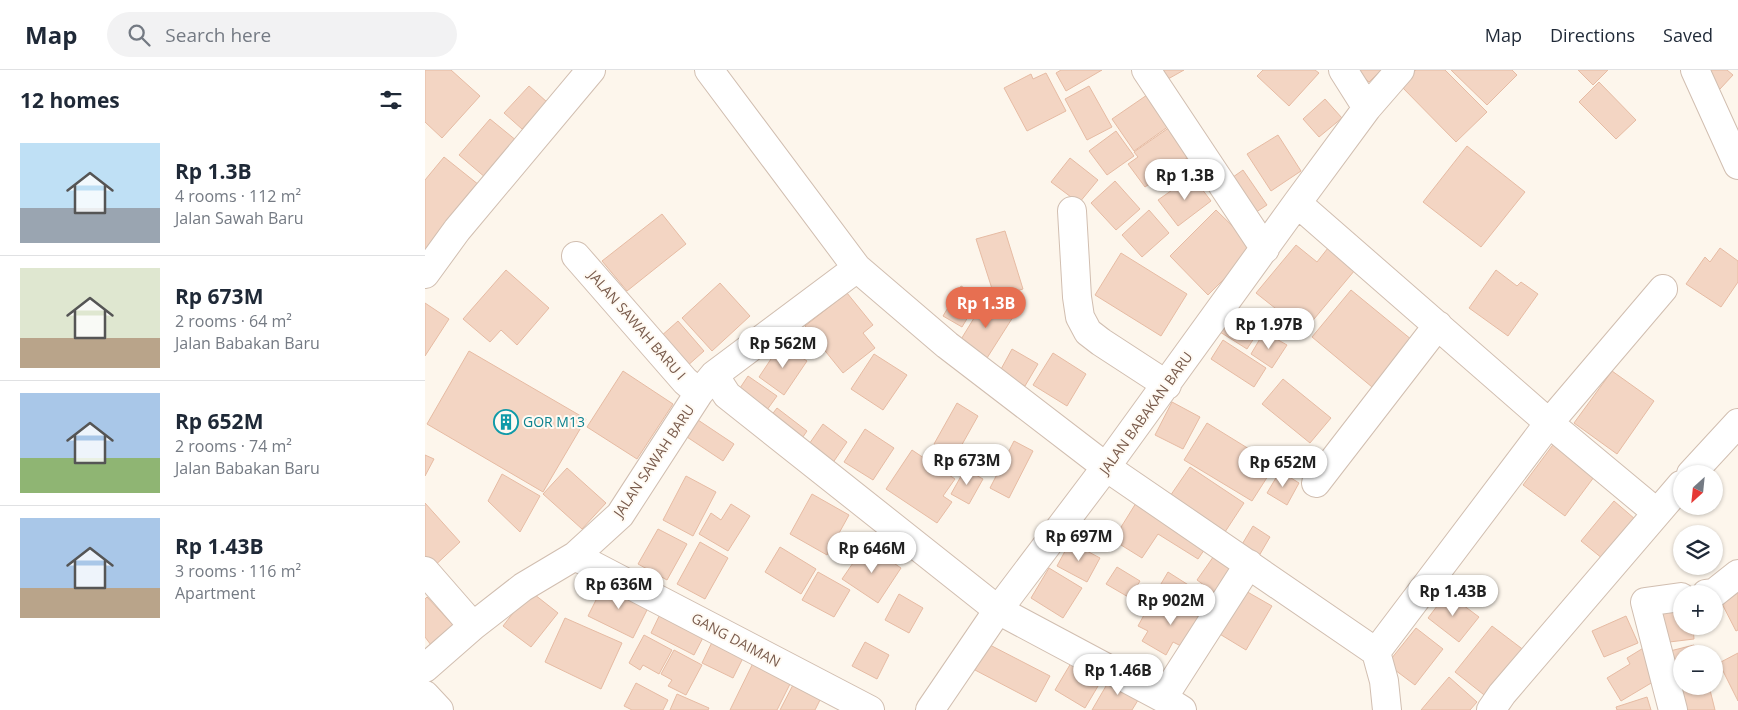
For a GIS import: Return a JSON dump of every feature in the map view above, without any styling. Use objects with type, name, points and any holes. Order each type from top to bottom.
[{"type":"street","points":[[425,274],[457,230],[591,70]]},
{"type":"street","points":[[709,70],[857,268],[947,345],[1107,467],[1376,652],[1387,710]]},
{"type":"street","points":[[1146,70],[1265,248]]},
{"type":"street","points":[[1343,70],[1367,108]]},
{"type":"street","name":"JALAN BABAKAN BARU","points":[[930,710],[998,610],[1107,467],[1367,108],[1400,70]]},
{"type":"street","points":[[1695,70],[1736,152]]},
{"type":"street","points":[[1297,203],[1549,423],[1657,512]]},
{"type":"street","points":[[1072,211],[1077,297],[1080,317],[1088,332],[1167,385]]},
{"type":"street","name":"JALAN SAWAH BARU I","points":[[577,256],[685,381],[707,384],[727,395],[998,610],[1172,704]]},
{"type":"street","name":"JALAN SAWAH BARU","points":[[425,668],[473,626],[523,587],[575,556],[621,515],[707,384],[857,268]]},
{"type":"street","points":[[1376,652],[1549,423],[1663,289]]},
{"type":"street","points":[[1316,483],[1438,325]]},
{"type":"street","points":[[1699,465],[1738,424]]},
{"type":"street","points":[[1491,710],[1502,694],[1673,494]]},
{"type":"street","name":"GANG DAIMAN","points":[[575,556],[870,710]]},
{"type":"street","points":[[1172,704],[1249,564]]},
{"type":"street","points":[[425,571],[473,626]]},
{"type":"street","points":[[1723,586],[1738,574]]},
{"type":"street","points":[[1673,598],[1645,602],[1673,710]]},
{"type":"street","points":[[425,695],[439,710]]},
{"type":"building","points":[[425,70],[451,70],[480,96],[442,138],[425,122]]},
{"type":"building","points":[[1061,70],[1102,70],[1066,91],[1056,73]]},
{"type":"building","points":[[1163,70],[1184,70],[1168,79]]},
{"type":"building","points":[[1263,70],[1315,70],[1319,73],[1289,106],[1257,76]]},
{"type":"building","points":[[1356,70],[1381,70],[1369,82]]},
{"type":"building","points":[[1416,70],[1445,70],[1487,112],[1456,142],[1400,85]]},
{"type":"building","points":[[1451,70],[1512,70],[1517,75],[1487,105]]},
{"type":"building","points":[[1578,70],[1608,70],[1593,85]]},
{"type":"building","points":[[1710,70],[1727,70],[1733,75],[1720,89],[1705,76]]},
{"type":"building","points":[[1046,73],[1066,111],[1027,131],[1004,88],[1031,74],[1033,79]]},
{"type":"building","points":[[1599,82],[1636,120],[1616,139],[1579,102]]},
{"type":"building","points":[[529,86],[547,102],[522,129],[504,113]]},
{"type":"building","points":[[1089,86],[1112,127],[1087,140],[1065,99]]},
{"type":"building","points":[[1147,95],[1169,126],[1134,151],[1112,119]]},
{"type":"building","points":[[1325,99],[1342,118],[1319,137],[1303,119]]},
{"type":"building","points":[[490,119],[517,141],[486,178],[459,155]]},
{"type":"building","points":[[1170,127],[1190,156],[1145,187],[1128,164],[1138,157],[1134,152]]},
{"type":"building","points":[[1116,131],[1134,156],[1107,175],[1089,151]]},
{"type":"building","points":[[1278,135],[1301,171],[1271,191],[1247,154]]},
{"type":"building","points":[[1467,146],[1525,192],[1481,247],[1423,202]]},
{"type":"building","points":[[444,157],[484,189],[425,258],[425,180]]},
{"type":"building","points":[[1070,158],[1098,180],[1079,203],[1051,182]]},
{"type":"building","points":[[1243,170],[1267,205],[1250,216],[1226,182]]},
{"type":"building","points":[[1192,176],[1211,201],[1178,226],[1158,200]]},
{"type":"building","points":[[1115,181],[1140,209],[1116,230],[1091,203]]},
{"type":"building","points":[[1149,210],[1169,233],[1142,257],[1122,235]]},
{"type":"building","points":[[1216,210],[1255,248],[1208,295],[1170,256]]},
{"type":"building","points":[[662,214],[686,244],[627,291],[602,261]]},
{"type":"building","points":[[1005,231],[1023,289],[995,298],[976,239]]},
{"type":"building","points":[[1296,245],[1317,262],[1328,248],[1355,270],[1304,331],[1256,293]]},
{"type":"building","points":[[1720,248],[1738,261],[1738,282],[1721,307],[1686,284],[1705,257],[1710,262]]},
{"type":"building","points":[[1121,253],[1187,294],[1161,336],[1095,295]]},
{"type":"building","points":[[506,270],[549,308],[517,345],[501,330],[490,342],[463,319]]},
{"type":"building","points":[[1496,270],[1517,286],[1521,282],[1538,294],[1508,336],[1469,308]]},
{"type":"building","points":[[720,283],[750,316],[712,351],[682,318]]},
{"type":"building","points":[[961,286],[980,297],[962,327],[943,316]]},
{"type":"building","points":[[1351,290],[1412,340],[1372,387],[1312,337]]},
{"type":"building","points":[[847,293],[873,325],[863,333],[875,348],[843,373],[805,326]]},
{"type":"building","points":[[985,300],[1013,317],[987,358],[960,341]]},
{"type":"building","points":[[425,303],[449,319],[425,356]]},
{"type":"building","points":[[1231,314],[1258,332],[1247,349],[1220,332]]},
{"type":"building","points":[[678,321],[704,351],[686,367],[660,337]]},
{"type":"building","points":[[1264,332],[1287,345],[1272,368],[1251,354]]},
{"type":"building","points":[[1223,340],[1266,368],[1254,387],[1211,359]]},
{"type":"building","points":[[781,344],[807,361],[784,395],[759,377]]},
{"type":"building","points":[[1012,349],[1038,364],[1025,386],[1000,371]]},
{"type":"building","name":"GOR M13","points":[[469,351],[586,419],[543,492],[427,424]]},
{"type":"building","points":[[1053,353],[1086,374],[1067,406],[1033,385]]},
{"type":"building","points":[[874,354],[907,375],[883,410],[851,389]]},
{"type":"building","points":[[623,371],[673,404],[637,459],[587,427]]},
{"type":"building","points":[[1612,371],[1654,401],[1617,454],[1574,423]]},
{"type":"building","points":[[748,376],[777,396],[764,414],[736,394]]},
{"type":"building","points":[[1283,379],[1331,418],[1310,443],[1262,404]]},
{"type":"building","points":[[1172,402],[1200,417],[1183,449],[1155,435]]},
{"type":"building","points":[[957,403],[978,416],[955,457],[934,444]]},
{"type":"building","points":[[777,408],[807,431],[798,444],[767,421]]},
{"type":"building","points":[[698,420],[734,444],[723,461],[687,437]]},
{"type":"building","points":[[1207,423],[1275,465],[1252,501],[1184,460]]},
{"type":"building","points":[[823,424],[847,442],[832,464],[807,447]]},
{"type":"building","points":[[865,429],[894,448],[873,480],[844,462]]},
{"type":"building","points":[[1014,441],[1033,451],[1009,498],[990,488]]},
{"type":"building","points":[[1555,442],[1597,473],[1565,516],[1523,485]]},
{"type":"building","points":[[912,450],[955,479],[943,496],[952,502],[937,523],[886,489]]},
{"type":"building","points":[[425,455],[434,459],[425,476]]},
{"type":"building","points":[[1190,467],[1244,503],[1223,535],[1168,499]]},
{"type":"building","points":[[567,468],[606,503],[582,529],[543,494]]},
{"type":"building","points":[[965,469],[983,479],[969,504],[951,494]]},
{"type":"building","points":[[1280,471],[1299,483],[1287,505],[1267,493]]},
{"type":"building","points":[[502,474],[540,496],[520,532],[488,501]]},
{"type":"building","points":[[686,476],[716,492],[693,536],[663,520]]},
{"type":"building","points":[[812,494],[849,515],[827,555],[790,534]]},
{"type":"building","points":[[1141,495],[1211,540],[1198,559],[1158,534],[1142,558],[1113,540]]},
{"type":"building","points":[[1614,501],[1635,519],[1603,559],[1581,541]]},
{"type":"building","points":[[425,503],[460,542],[430,570],[425,564]]},
{"type":"building","points":[[731,504],[750,516],[728,551],[699,534],[711,513],[721,520]]},
{"type":"building","points":[[1253,526],[1270,537],[1256,561],[1238,551]]},
{"type":"building","points":[[658,529],[687,544],[667,580],[638,564]]},
{"type":"building","points":[[700,542],[728,558],[705,599],[677,584]]},
{"type":"building","points":[[1070,542],[1100,558],[1087,582],[1057,566]]},
{"type":"building","points":[[866,544],[901,568],[878,603],[842,579]]},
{"type":"building","points":[[780,547],[816,569],[801,594],[765,572]]},
{"type":"building","points":[[1216,553],[1238,568],[1219,596],[1197,580]]},
{"type":"building","points":[[1117,567],[1140,581],[1130,598],[1106,584]]},
{"type":"building","points":[[1049,568],[1082,588],[1063,618],[1031,598]]},
{"type":"building","points":[[818,572],[850,590],[834,617],[802,600]]},
{"type":"building","points":[[1168,572],[1190,586],[1180,603],[1158,589]]},
{"type":"building","points":[[605,582],[650,604],[633,638],[588,616]]},
{"type":"building","points":[[1738,586],[1738,630],[1736,631],[1723,606],[1723,594]]},
{"type":"building","points":[[1194,588],[1220,604],[1209,622],[1183,606]]},
{"type":"building","points":[[1244,590],[1272,606],[1246,650],[1218,633]]},
{"type":"building","points":[[530,591],[558,613],[531,647],[503,626]]},
{"type":"building","points":[[1156,593],[1208,622],[1191,651],[1173,642],[1166,655],[1142,641],[1148,631],[1138,626]]},
{"type":"building","points":[[1447,593],[1479,617],[1459,642],[1428,618]]},
{"type":"building","points":[[899,594],[923,608],[909,633],[885,620]]},
{"type":"building","points":[[427,597],[453,625],[431,645],[425,637],[425,599]]},
{"type":"building","points":[[663,608],[707,630],[694,655],[651,633]]},
{"type":"building","points":[[1673,608],[1673,635],[1694,635],[1694,639],[1661,643],[1657,610]]},
{"type":"building","points":[[1626,616],[1638,643],[1604,657],[1592,631]]},
{"type":"building","points":[[565,618],[622,643],[601,689],[545,662]]},
{"type":"building","points":[[1492,626],[1525,651],[1488,698],[1455,672]]},
{"type":"building","points":[[1416,628],[1443,649],[1415,685],[1387,664]]},
{"type":"building","points":[[716,634],[747,650],[733,678],[702,663]]},
{"type":"building","points":[[644,635],[672,650],[659,674],[643,665],[640,670],[629,663]]},
{"type":"building","points":[[865,642],[889,655],[877,679],[852,666]]},
{"type":"building","points":[[988,644],[1050,676],[1036,702],[975,670]]},
{"type":"building","points":[[1645,647],[1663,676],[1621,701],[1607,678],[1630,664],[1627,658]]},
{"type":"building","points":[[674,650],[702,665],[686,695],[668,686],[672,680],[661,674]]},
{"type":"building","points":[[1673,650],[1673,663],[1670,651]]},
{"type":"building","points":[[1738,653],[1738,701],[1723,671],[1723,661]]},
{"type":"building","points":[[756,657],[794,676],[777,710],[730,710]]},
{"type":"building","points":[[1074,658],[1104,676],[1085,708],[1055,690]]},
{"type":"building","points":[[1113,674],[1143,692],[1132,710],[1092,710]]},
{"type":"building","points":[[1449,677],[1477,702],[1470,710],[1421,710]]},
{"type":"building","points":[[795,681],[822,696],[815,710],[780,710]]},
{"type":"building","points":[[636,683],[668,700],[663,710],[632,710],[624,706]]},
{"type":"building","points":[[677,694],[709,708],[708,710],[670,710]]},
{"type":"building","points":[[1674,695],[1711,695],[1715,710],[1678,710]]},
{"type":"building","points":[[1647,697],[1651,710],[1617,710],[1616,707]]},
{"type":"place","name":"GOR M13","points":[[506,422]]}]
